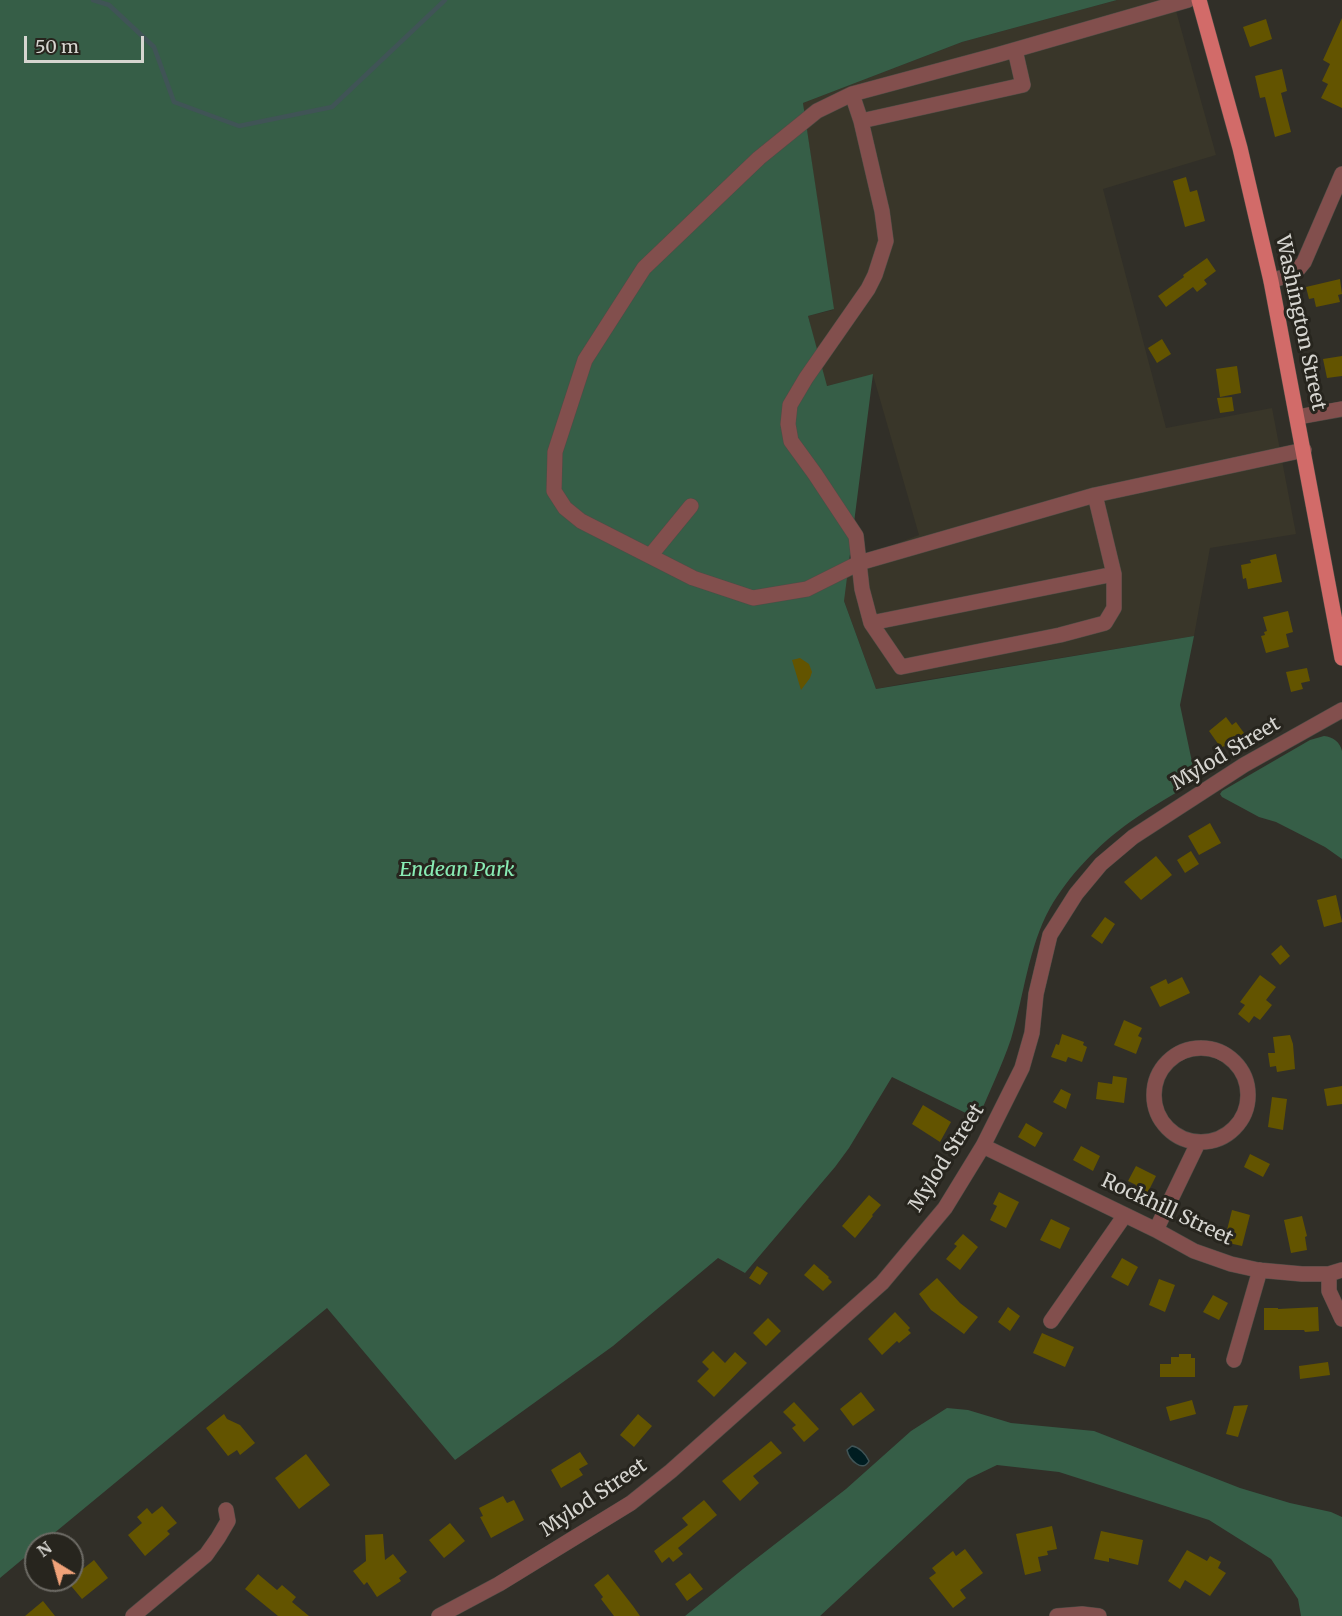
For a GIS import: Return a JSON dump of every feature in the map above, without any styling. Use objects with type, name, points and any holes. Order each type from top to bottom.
[{"type":"main road","name":"Washington Street","points":[[1199,0],[1240,148],[1271,281],[1342,658]]},
{"type":"street","points":[[1188,0],[852,94],[817,111],[759,158],[644,268],[585,360],[555,452],[554,491],[565,508],[581,521],[693,578],[753,598],[807,589],[859,563],[1095,495],[1304,450]]},
{"type":"street","points":[[861,121],[1023,85],[1015,50]]},
{"type":"street","points":[[852,94],[861,121],[882,211],[886,241],[868,289],[790,405],[788,424],[791,441],[856,536],[862,589],[871,623],[901,667],[1060,635],[1105,623],[1114,608],[1114,574],[1095,495]]},
{"type":"street","points":[[1271,281],[1295,273],[1304,262],[1342,174]]},
{"type":"street","points":[[1298,417],[1342,409]]},
{"type":"street","points":[[650,556],[691,506]]},
{"type":"street","points":[[871,623],[1114,574]]},
{"type":"street","name":"Mylod Street","points":[[439,1616],[499,1584],[631,1503],[671,1471],[882,1283],[945,1208],[983,1146],[1022,1068],[1032,1033],[1036,993],[1050,935],[1076,894],[1101,864],[1133,837],[1244,765],[1342,710]]},
{"type":"street","points":[[1204,1048],[1220,1052],[1234,1061],[1243,1074],[1248,1090],[1247,1106],[1240,1121],[1229,1134],[1214,1141],[1198,1143],[1184,1140],[1170,1132],[1160,1121],[1153,1092],[1156,1078],[1164,1065],[1175,1055],[1189,1049],[1204,1048]]},
{"type":"street","points":[[1156,1230],[1198,1143]]},
{"type":"street","name":"Rockhill Street","points":[[983,1146],[1156,1230],[1194,1251],[1231,1264],[1260,1270],[1302,1274],[1335,1272]]},
{"type":"street","points":[[1051,1321],[1125,1215]]},
{"type":"street","points":[[1234,1360],[1260,1270]]},
{"type":"street","points":[[1335,1272],[1329,1291],[1342,1319]]},
{"type":"street","points":[[133,1616],[206,1555],[228,1521],[226,1510]]},
{"type":"street","points":[[1058,1616],[1082,1614],[1099,1616]]},
{"type":"shaded area","points":[[1117,0],[1173,0],[1216,155],[1103,189],[1166,428],[1272,408],[1296,534],[1210,548],[1194,636],[876,689],[844,601],[837,566],[919,535],[873,375],[826,386],[819,360],[808,316],[833,310],[803,103],[962,42]]},
{"type":"green space","name":"Endean Park","points":[[0,0],[1117,0],[962,42],[803,103],[834,309],[808,316],[827,386],[873,374],[844,601],[876,689],[1194,636],[1180,705],[1196,781],[1146,811],[1096,850],[1066,884],[1050,908],[1036,939],[1011,1039],[978,1119],[892,1077],[835,1167],[745,1273],[718,1258],[613,1346],[455,1460],[327,1308],[56,1532],[24,1532],[24,1558],[0,1578]]},
{"type":"green space","points":[[1324,736],[1336,740],[1342,751],[1342,859],[1325,847],[1276,822],[1259,817],[1220,794],[1310,740]]},
{"type":"green space","points":[[947,1408],[968,1410],[1011,1423],[1094,1431],[1240,1488],[1331,1512],[1342,1517],[1342,1616],[1301,1616],[1298,1599],[1271,1559],[1209,1520],[1059,1472],[997,1465],[968,1479],[820,1616],[685,1616],[846,1489],[911,1431]]},
{"type":"water","points":[[852,1446],[860,1449],[869,1461],[863,1466],[856,1464],[850,1458],[847,1450]]},
{"type":"building","points":[[1342,18],[1342,108],[1321,98],[1328,84],[1322,81],[1330,64],[1323,60]]},
{"type":"building","points":[[1266,19],[1272,39],[1250,47],[1243,27]]},
{"type":"building","points":[[1282,69],[1287,91],[1281,93],[1291,132],[1275,137],[1265,97],[1260,98],[1255,76]]},
{"type":"building","points":[[1186,177],[1190,192],[1197,190],[1205,221],[1185,227],[1173,181]]},
{"type":"building","points":[[1207,258],[1216,271],[1204,280],[1207,284],[1197,292],[1193,287],[1166,307],[1158,296]]},
{"type":"building","points":[[1340,279],[1342,294],[1338,295],[1340,302],[1316,307],[1314,298],[1309,299],[1306,287]]},
{"type":"building","points":[[1162,339],[1171,354],[1157,363],[1148,348]]},
{"type":"building","points":[[1342,356],[1342,376],[1327,378],[1323,359]]},
{"type":"building","points":[[1237,366],[1241,393],[1220,397],[1216,369]]},
{"type":"building","points":[[1232,397],[1234,411],[1220,413],[1217,398]]},
{"type":"building","points":[[1276,554],[1282,582],[1248,589],[1246,578],[1243,579],[1241,565],[1251,563],[1250,560]]},
{"type":"building","points":[[1288,611],[1293,632],[1286,634],[1289,647],[1266,653],[1261,636],[1267,631],[1263,617]]},
{"type":"building","points":[[800,658],[809,664],[812,672],[801,690],[792,660]]},
{"type":"building","points":[[1307,668],[1310,681],[1301,683],[1303,689],[1291,692],[1286,672]]},
{"type":"building","points":[[1226,717],[1232,725],[1236,722],[1244,733],[1221,748],[1209,731]]},
{"type":"building","points":[[1210,823],[1221,843],[1199,855],[1188,836]]},
{"type":"building","points":[[1191,851],[1199,864],[1185,873],[1177,860]]},
{"type":"building","points":[[1156,856],[1172,875],[1141,900],[1124,882]]},
{"type":"building","points":[[1336,895],[1342,922],[1324,927],[1317,900]]},
{"type":"building","points":[[1105,917],[1115,924],[1102,944],[1091,936]]},
{"type":"building","points":[[1281,945],[1290,956],[1280,965],[1271,954]]},
{"type":"building","points":[[1260,975],[1276,987],[1266,1000],[1272,1005],[1260,1020],[1254,1016],[1249,1023],[1238,1014],[1245,1005],[1240,1002]]},
{"type":"building","points":[[1182,977],[1190,993],[1160,1007],[1150,987],[1166,979],[1168,984]]},
{"type":"building","points":[[1124,1020],[1142,1028],[1138,1036],[1142,1038],[1136,1054],[1114,1045]]},
{"type":"building","points":[[1062,1034],[1084,1042],[1083,1045],[1087,1047],[1082,1062],[1068,1057],[1066,1062],[1051,1057],[1056,1044],[1059,1045]]},
{"type":"building","points":[[1290,1035],[1295,1069],[1277,1072],[1276,1066],[1270,1067],[1268,1053],[1275,1053],[1273,1037]]},
{"type":"building","points":[[1113,1076],[1127,1078],[1124,1103],[1096,1099],[1098,1082],[1112,1084]]},
{"type":"building","points":[[1342,1086],[1342,1104],[1327,1106],[1324,1089]]},
{"type":"building","points":[[1061,1089],[1071,1094],[1066,1109],[1053,1102]]},
{"type":"building","points":[[1272,1097],[1287,1099],[1283,1130],[1268,1127]]},
{"type":"building","points":[[923,1105],[951,1122],[940,1142],[912,1124]]},
{"type":"building","points":[[1026,1123],[1043,1133],[1035,1147],[1018,1137]]},
{"type":"building","points":[[1081,1146],[1100,1156],[1093,1171],[1073,1160]]},
{"type":"building","points":[[1250,1154],[1270,1164],[1263,1177],[1244,1167]]},
{"type":"building","points":[[1136,1166],[1156,1176],[1146,1196],[1134,1189],[1136,1185],[1128,1181]]},
{"type":"building","points":[[999,1192],[1019,1202],[1006,1228],[990,1220],[997,1206],[993,1204]]},
{"type":"building","points":[[869,1195],[881,1205],[855,1238],[842,1226]]},
{"type":"building","points":[[1232,1210],[1250,1215],[1242,1246],[1224,1242]]},
{"type":"building","points":[[1302,1216],[1307,1236],[1305,1237],[1307,1250],[1291,1253],[1284,1220]]},
{"type":"building","points":[[1051,1219],[1070,1228],[1060,1249],[1040,1240]]},
{"type":"building","points":[[963,1234],[978,1247],[960,1270],[946,1259],[957,1246],[954,1244]]},
{"type":"building","points":[[1122,1258],[1138,1267],[1128,1286],[1111,1277]]},
{"type":"building","points":[[814,1264],[832,1282],[823,1291],[804,1275]]},
{"type":"building","points":[[757,1266],[768,1273],[760,1285],[749,1278]]},
{"type":"building","points":[[937,1278],[960,1303],[978,1317],[964,1334],[931,1310],[919,1294]]},
{"type":"building","points":[[1159,1279],[1175,1285],[1165,1312],[1149,1305]]},
{"type":"building","points":[[1213,1295],[1228,1303],[1219,1320],[1203,1312]]},
{"type":"building","points":[[1008,1307],[1020,1316],[1010,1331],[998,1322]]},
{"type":"building","points":[[1318,1307],[1319,1331],[1264,1330],[1264,1308]]},
{"type":"building","points":[[895,1312],[910,1328],[908,1330],[911,1333],[899,1343],[897,1341],[882,1355],[868,1339]]},
{"type":"building","points":[[768,1318],[781,1331],[766,1346],[753,1333]]},
{"type":"building","points":[[1042,1333],[1074,1347],[1065,1367],[1033,1353]]},
{"type":"building","points":[[713,1351],[725,1363],[735,1352],[747,1363],[714,1397],[697,1381],[709,1369],[702,1362]]},
{"type":"building","points":[[1179,1354],[1191,1354],[1191,1358],[1195,1358],[1195,1377],[1160,1377],[1160,1364],[1171,1364],[1171,1357],[1179,1357]]},
{"type":"building","points":[[1328,1362],[1330,1375],[1300,1379],[1299,1366]]},
{"type":"building","points":[[861,1392],[875,1410],[853,1426],[840,1409]]},
{"type":"building","points":[[1192,1400],[1196,1414],[1170,1421],[1166,1407]]},
{"type":"building","points":[[794,1402],[819,1429],[804,1442],[792,1428],[796,1425],[783,1412]]},
{"type":"building","points":[[1248,1405],[1238,1437],[1226,1434],[1234,1406]]},
{"type":"building","points":[[224,1414],[227,1419],[240,1425],[255,1443],[240,1455],[237,1450],[228,1456],[206,1428]]},
{"type":"building","points":[[638,1414],[652,1426],[634,1447],[620,1435]]},
{"type":"building","points":[[771,1441],[782,1453],[753,1476],[759,1483],[740,1501],[722,1481]]},
{"type":"building","points":[[580,1452],[588,1464],[579,1469],[583,1475],[561,1488],[551,1470]]},
{"type":"building","points":[[306,1454],[330,1485],[299,1509],[275,1478]]},
{"type":"building","points":[[503,1496],[507,1503],[514,1500],[524,1520],[491,1538],[480,1517],[483,1516],[479,1508]]},
{"type":"building","points":[[704,1500],[717,1515],[678,1548],[683,1554],[673,1562],[669,1557],[662,1563],[654,1551],[688,1525],[682,1518]]},
{"type":"building","points":[[162,1506],[177,1523],[167,1531],[170,1534],[145,1556],[128,1535],[142,1523],[137,1517],[147,1508],[152,1514]]},
{"type":"building","points":[[450,1523],[465,1541],[444,1558],[429,1540]]},
{"type":"building","points":[[1052,1526],[1057,1549],[1047,1551],[1048,1555],[1038,1557],[1041,1571],[1025,1575],[1016,1534]]},
{"type":"building","points":[[1101,1531],[1143,1540],[1138,1565],[1109,1558],[1109,1562],[1094,1559]]},
{"type":"building","points":[[383,1534],[385,1560],[393,1554],[407,1572],[399,1578],[401,1581],[377,1597],[367,1582],[364,1585],[353,1571],[366,1561],[365,1535]]},
{"type":"building","points":[[965,1549],[983,1573],[960,1590],[966,1598],[953,1608],[929,1578],[936,1573],[932,1568],[953,1551],[956,1556]]},
{"type":"building","points":[[1187,1550],[1207,1561],[1210,1556],[1221,1562],[1218,1568],[1226,1573],[1210,1596],[1185,1580],[1180,1589],[1168,1581]]},
{"type":"building","points":[[94,1560],[108,1578],[82,1599],[76,1592],[84,1592],[84,1568]]},
{"type":"building","points":[[690,1573],[703,1589],[687,1601],[675,1584]]},
{"type":"building","points":[[258,1574],[277,1590],[282,1585],[296,1597],[292,1602],[309,1616],[278,1616],[245,1589]]},
{"type":"building","points":[[608,1574],[640,1616],[614,1616],[601,1599],[603,1597],[594,1585]]},
{"type":"building","points":[[43,1601],[55,1616],[25,1616]]},
{"type":"waterway","points":[[93,0],[109,5],[154,47],[174,102],[239,126],[332,107],[445,0]]}]
